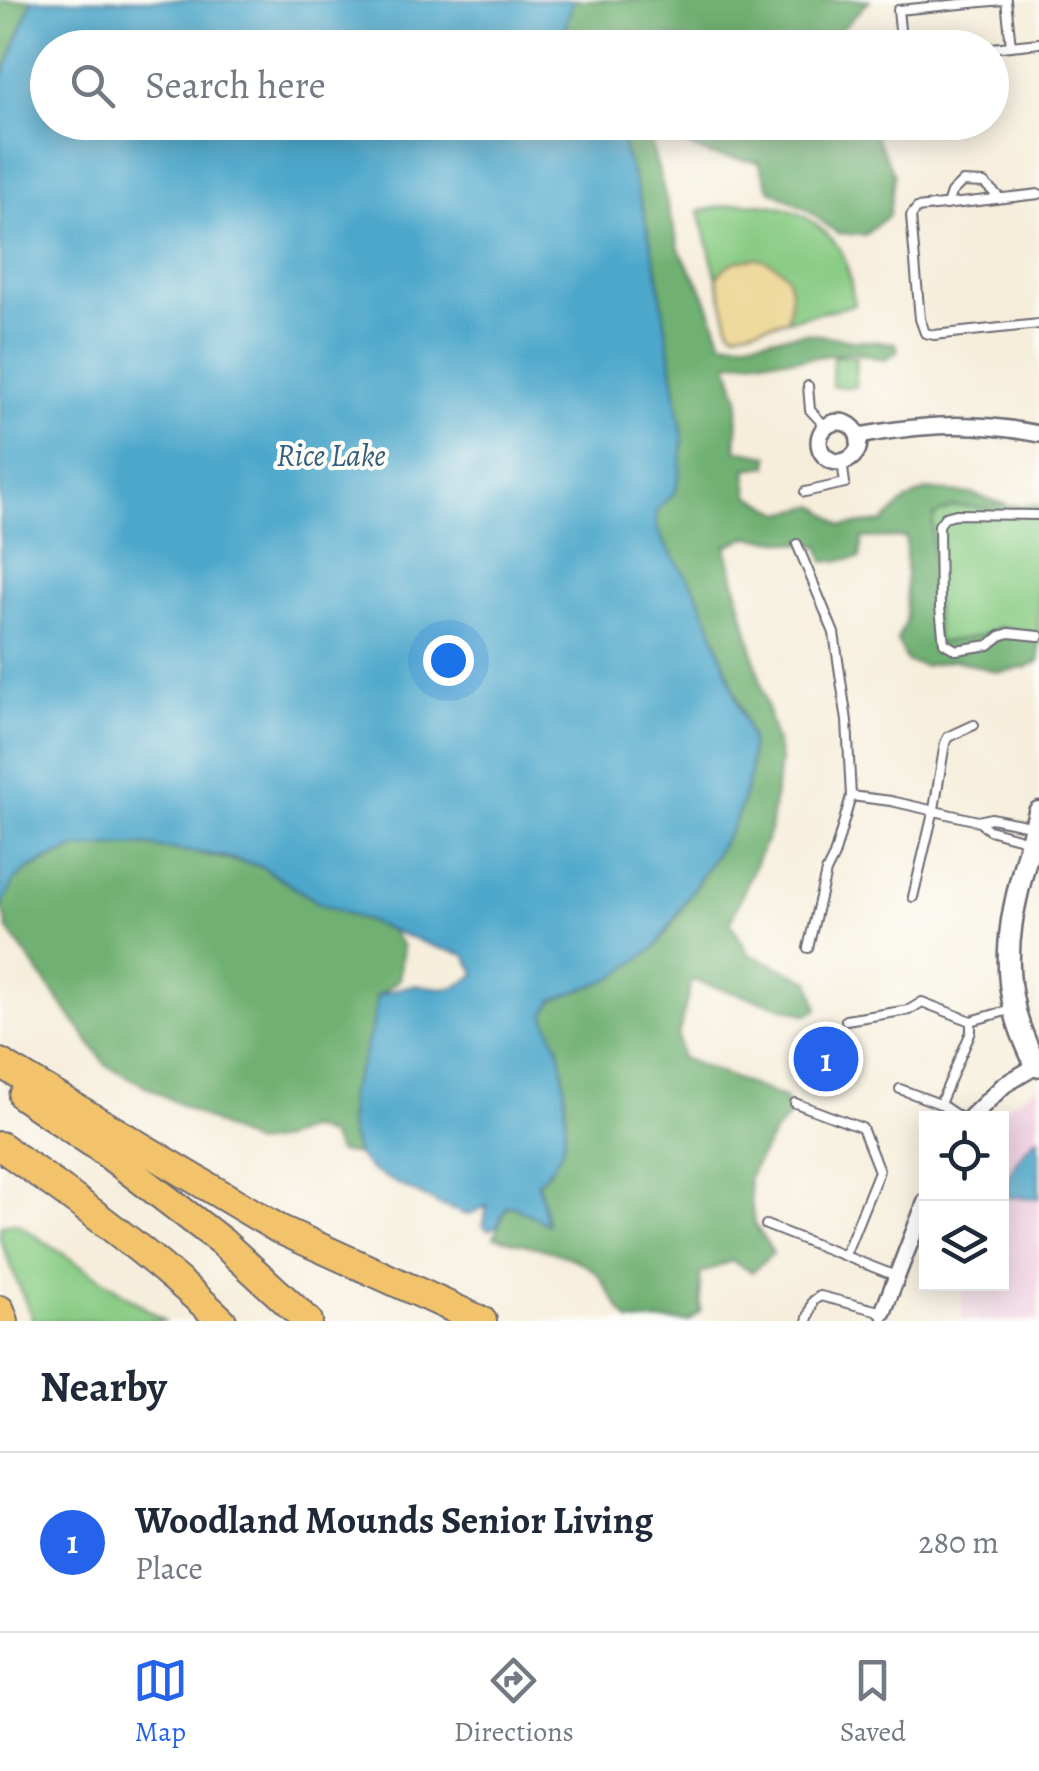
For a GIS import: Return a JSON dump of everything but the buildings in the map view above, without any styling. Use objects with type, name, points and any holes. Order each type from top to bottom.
[{"type":"highway","points":[[0,1064],[280,1229],[482,1321]]},
{"type":"highway","points":[[0,1081],[100,1148],[221,1241],[308,1321]]},
{"type":"highway","points":[[0,1146],[65,1191],[222,1321]]},
{"type":"highway","points":[[0,1310],[4,1321]]},
{"type":"street","points":[[836,422],[843,422],[859,436],[856,454],[842,462],[827,459],[820,449],[820,435],[836,422]]},
{"type":"street","points":[[859,436],[952,424],[996,426],[1039,434]]},
{"type":"street","points":[[977,1111],[1004,1085],[1037,1065],[1014,1008],[1008,943],[1035,827]]},
{"type":"street","points":[[882,1316],[896,1276],[919,1236]]},
{"type":"lane","points":[[900,30],[898,10],[1005,0],[1012,46]]},
{"type":"lane","points":[[1009,46],[1039,43]]},
{"type":"lane","points":[[947,204],[962,182],[984,183],[1000,198]]},
{"type":"lane","points":[[1039,194],[917,208],[911,212],[921,325],[925,333],[1039,324]]},
{"type":"lane","points":[[808,386],[810,410],[826,427]]},
{"type":"lane","points":[[805,492],[845,484],[842,462]]},
{"type":"lane","points":[[1039,515],[956,514],[945,517],[939,525],[944,643],[956,650],[990,645],[1009,633],[1039,636]]},
{"type":"lane","points":[[797,544],[834,633],[847,721],[851,796],[826,872],[808,948]]},
{"type":"lane","points":[[914,897],[945,743],[948,737],[974,725]]},
{"type":"lane","points":[[851,796],[934,809],[978,821],[989,830],[1035,827]]},
{"type":"lane","points":[[978,821],[991,818],[1035,827]]},
{"type":"lane","points":[[846,1020],[910,1010],[922,1002],[971,1021],[1014,1008]]},
{"type":"lane","points":[[940,1104],[971,1032],[971,1021]]},
{"type":"lane","points":[[900,1088],[950,1111]]},
{"type":"lane","points":[[795,1102],[862,1128],[879,1171],[845,1255]]},
{"type":"lane","points":[[766,1225],[896,1276]]},
{"type":"lane","points":[[806,1321],[813,1301],[820,1296],[882,1316]]},
{"type":"shaded area","points":[[1039,1085],[1039,1321],[962,1321],[962,1291],[1009,1291],[1009,1111],[1001,1111]]},
{"type":"green space","points":[[0,0],[32,0],[0,84]]},
{"type":"green space","points":[[574,0],[870,0],[841,30],[566,30]]},
{"type":"green space","points":[[621,140],[666,140],[651,143],[680,251],[704,293],[722,341],[806,333],[896,343],[898,351],[885,360],[852,352],[728,363],[739,398],[736,450],[769,456],[768,466],[746,469],[749,495],[782,513],[817,505],[842,526],[883,522],[904,502],[926,490],[972,494],[1007,505],[954,506],[934,516],[937,643],[980,636],[999,627],[1039,635],[1039,662],[1025,668],[998,672],[955,660],[924,666],[907,662],[897,640],[906,621],[906,537],[862,538],[860,558],[824,562],[820,546],[748,537],[726,546],[780,758],[770,831],[730,922],[749,954],[810,981],[818,1009],[808,1015],[692,980],[678,1036],[681,1058],[785,1098],[790,1115],[774,1133],[748,1177],[754,1223],[773,1253],[752,1272],[731,1261],[700,1274],[701,1311],[690,1321],[629,1321],[589,1267],[564,1255],[494,1237],[507,1206],[547,1223],[538,1182],[551,1169],[563,1072],[558,1045],[545,1014],[553,1001],[585,989],[667,932],[729,833],[750,774],[751,740],[738,699],[697,592],[656,525],[657,510],[676,491],[683,439],[657,269]]},
{"type":"green space","points":[[674,140],[877,140],[894,174],[889,215],[865,235],[837,233],[807,210],[769,189],[759,162],[711,155]]},
{"type":"green space","points":[[741,203],[787,209],[827,234],[844,258],[854,305],[735,332],[730,328],[699,211]]},
{"type":"green space","points":[[833,356],[856,357],[855,387],[832,386]]},
{"type":"green space","points":[[1039,505],[1039,645],[926,647],[922,506]]},
{"type":"green space","points":[[142,845],[260,866],[321,904],[388,927],[403,947],[399,980],[377,996],[374,1020],[349,1093],[349,1128],[357,1155],[338,1152],[329,1136],[309,1128],[281,1140],[254,1144],[106,1065],[8,930],[2,904],[15,880],[27,870],[76,848]]},
{"type":"green space","points":[[16,1223],[165,1321],[33,1321],[0,1239],[1,1225]]},
{"type":"sand","points":[[758,258],[779,268],[789,281],[787,320],[735,332],[730,328],[717,278],[729,264]]},
{"type":"water","name":"Rice Lake","points":[[32,0],[574,0],[566,30],[30,30],[30,140],[621,140],[657,269],[683,439],[676,491],[657,510],[656,525],[697,592],[711,625],[751,740],[750,774],[729,833],[656,947],[613,978],[553,1000],[545,1014],[560,1053],[566,1112],[562,1149],[538,1182],[547,1224],[507,1206],[497,1226],[488,1230],[483,1225],[487,1206],[467,1215],[440,1205],[369,1169],[357,1155],[349,1128],[349,1093],[374,1020],[377,995],[408,986],[448,988],[465,982],[476,974],[465,955],[321,904],[260,866],[221,856],[142,845],[76,848],[46,860],[15,880],[0,910],[0,84]]},
{"type":"water","points":[[1039,1137],[1039,1198],[1009,1197],[1009,1176]]},
{"type":"place","name":"Woodland Mounds Senior Living","points":[[826,1059]]}]
